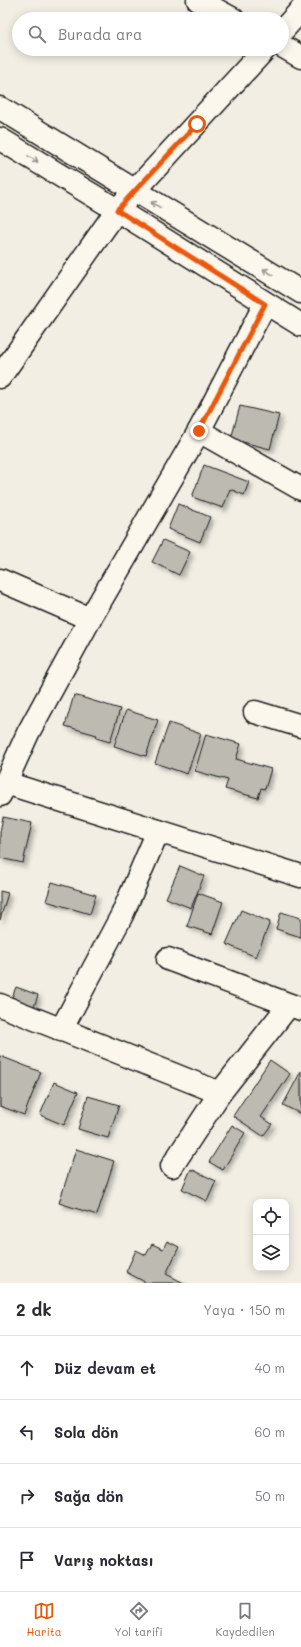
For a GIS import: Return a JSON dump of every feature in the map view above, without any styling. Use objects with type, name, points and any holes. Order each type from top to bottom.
[{"type":"street","points":[[198,0],[220,12]]},
{"type":"street","points":[[289,23],[301,10]]},
{"type":"street","points":[[289,50],[301,57]]},
{"type":"street","points":[[1,373],[117,210],[259,56]]},
{"type":"street","points":[[0,108],[135,192],[301,292]]},
{"type":"street","points":[[0,139],[301,325]]},
{"type":"street","points":[[265,304],[199,431],[90,619],[28,732],[3,789],[158,831],[301,876]]},
{"type":"street","points":[[199,431],[301,489]]},
{"type":"street","points":[[0,580],[90,619]]},
{"type":"street","points":[[255,712],[301,726]]},
{"type":"street","points":[[61,1030],[122,915],[158,831]]},
{"type":"street","points":[[168,959],[295,1007],[220,1093],[172,1166]]},
{"type":"street","points":[[0,1005],[220,1093]]},
{"type":"building","points":[[240,406],[279,415],[270,449],[231,439]]},
{"type":"building","points":[[204,465],[249,482],[244,495],[230,489],[223,508],[192,497]]},
{"type":"building","points":[[178,504],[210,517],[200,542],[168,529]]},
{"type":"building","points":[[163,540],[190,552],[179,575],[152,562]]},
{"type":"building","points":[[74,695],[120,709],[110,742],[96,738],[97,735],[65,726]]},
{"type":"building","points":[[126,710],[158,720],[146,756],[114,746]]},
{"type":"building","points":[[169,723],[201,734],[187,774],[155,763]]},
{"type":"building","points":[[206,734],[241,744],[236,759],[271,769],[265,789],[261,788],[258,798],[225,789],[228,780],[195,771]]},
{"type":"building","points":[[3,817],[32,823],[23,863],[0,858],[0,832]]},
{"type":"building","points":[[180,866],[204,876],[191,908],[166,898]]},
{"type":"building","points":[[52,882],[96,895],[90,914],[46,901]]},
{"type":"building","points":[[0,891],[8,893],[0,920]]},
{"type":"building","points":[[198,893],[223,902],[212,934],[187,926]]},
{"type":"building","points":[[241,910],[270,922],[256,957],[226,944]]},
{"type":"building","points":[[281,912],[301,918],[301,937],[276,929]]},
{"type":"building","points":[[16,987],[38,995],[32,1013],[9,1005]]},
{"type":"building","points":[[0,1056],[41,1072],[24,1115],[0,1106]]},
{"type":"building","points":[[270,1060],[290,1074],[261,1117],[272,1124],[263,1136],[233,1116]]},
{"type":"building","points":[[301,1071],[301,1114],[283,1105]]},
{"type":"building","points":[[54,1082],[78,1092],[64,1125],[40,1115]]},
{"type":"building","points":[[88,1096],[119,1105],[108,1138],[78,1129]]},
{"type":"building","points":[[232,1125],[245,1133],[223,1170],[209,1162]]},
{"type":"building","points":[[76,1149],[114,1161],[97,1215],[59,1203]]},
{"type":"building","points":[[191,1169],[216,1181],[207,1201],[182,1189]]},
{"type":"building","points":[[167,1241],[179,1247],[166,1274],[184,1283],[145,1283],[126,1272],[136,1250],[146,1255],[152,1244],[163,1249]]},
{"type":"route","points":[[197,124],[117,210],[265,304],[199,431]]}]
